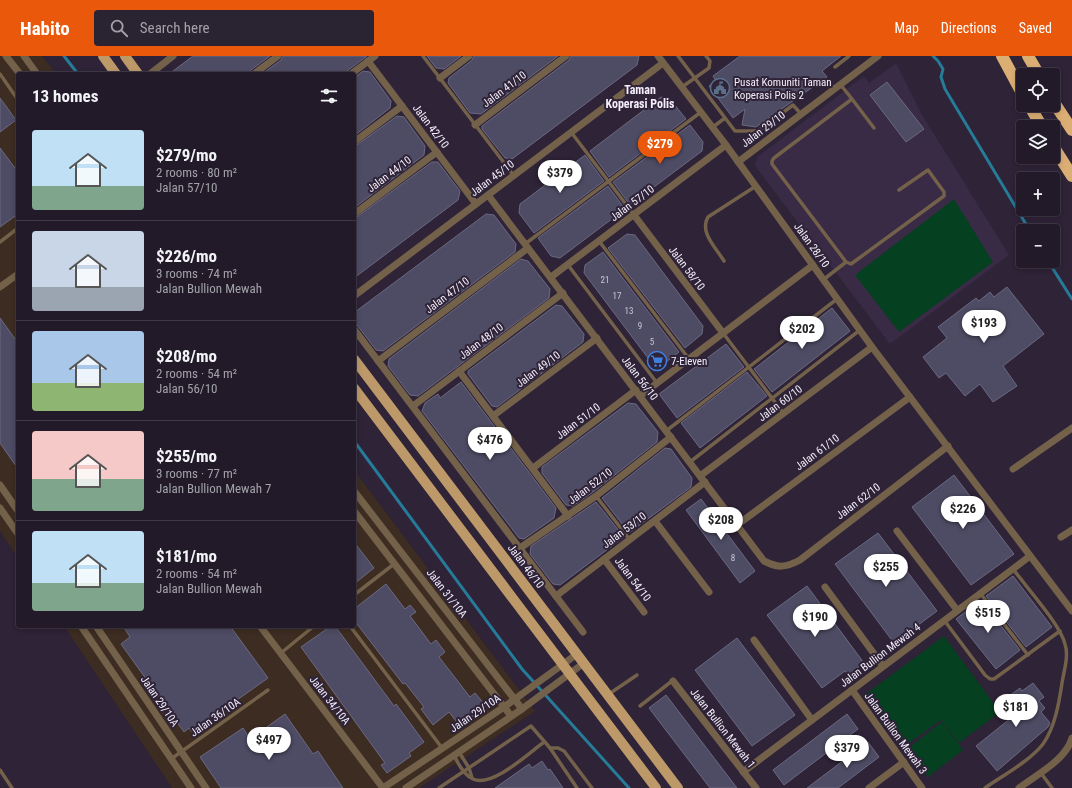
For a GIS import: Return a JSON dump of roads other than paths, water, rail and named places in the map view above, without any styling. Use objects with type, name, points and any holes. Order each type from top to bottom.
[{"type":"highway","points":[[1002,56],[1016,82]]},
{"type":"highway","points":[[1028,56],[1035,68]]},
{"type":"highway","points":[[1060,112],[1072,130]]},
{"type":"highway","points":[[1060,157],[1072,176]]},
{"type":"main road","points":[[103,56],[115,72]]},
{"type":"main road","points":[[125,56],[137,72]]},
{"type":"main road","name":"Jalan 46/10","points":[[356,362],[678,788]]},
{"type":"main road","points":[[356,391],[656,788]]},
{"type":"street","points":[[6,56],[18,72]]},
{"type":"street","points":[[24,56],[36,72]]},
{"type":"street","points":[[159,71],[173,56]]},
{"type":"street","points":[[257,72],[278,56]]},
{"type":"street","points":[[354,72],[375,56]]},
{"type":"street","points":[[440,78],[469,56]]},
{"type":"street","name":"Jalan 41/10","points":[[475,125],[566,56]]},
{"type":"street","name":"Jalan 28/10","points":[[658,56],[726,145],[872,347],[1072,611]]},
{"type":"street","name":"Jalan 29/10","points":[[738,162],[874,57]]},
{"type":"street","name":"Jalan 42/10","points":[[368,61],[476,204]]},
{"type":"street","name":"Jalan 45/10","points":[[356,294],[663,62]]},
{"type":"street","points":[[356,140],[402,106]]},
{"type":"street","name":"Jalan 57/10","points":[[551,277],[726,145]]},
{"type":"street","name":"Jalan 44/10","points":[[356,213],[437,152]]},
{"type":"street","name":"Jalan 56/10","points":[[488,195],[764,561],[779,567]]},
{"type":"street","name":"Jalan 58/10","points":[[634,215],[723,334]]},
{"type":"street","name":"Jalan 47/10","points":[[378,361],[527,246]]},
{"type":"street","points":[[638,393],[657,383],[813,265]]},
{"type":"street","points":[[0,287],[16,275]]},
{"type":"street","name":"Jalan 48/10","points":[[413,406],[562,293]]},
{"type":"street","name":"Jalan 46/10","points":[[356,332],[583,632]]},
{"type":"street","name":"Jalan 49/10","points":[[493,416],[597,338]]},
{"type":"street","name":"Jalan 60/10","points":[[700,476],[872,347]]},
{"type":"street","points":[[459,371],[568,516]]},
{"type":"street","name":"Jalan 51/10","points":[[533,468],[638,393]]},
{"type":"street","name":"Jalan 61/10","points":[[737,525],[910,397]]},
{"type":"street","points":[[1012,469],[1072,428]]},
{"type":"street","name":"Jalan 52/10","points":[[520,548],[596,496],[671,437]]},
{"type":"street","name":"Jalan 62/10","points":[[779,567],[789,566],[800,560],[948,446]]},
{"type":"street","name":"Jalan 53/10","points":[[556,596],[705,482]]},
{"type":"street","points":[[0,485],[16,508]]},
{"type":"street","name":"Jalan 31/10A","points":[[356,494],[522,709]]},
{"type":"street","points":[[0,508],[16,531]]},
{"type":"street","points":[[356,514],[511,716]]},
{"type":"street","points":[[655,521],[709,592]]},
{"type":"street","points":[[1061,537],[1072,530]]},
{"type":"street","points":[[897,531],[957,610]]},
{"type":"street","name":"Jalan Bullion Mewah 4","points":[[743,772],[1030,556]]},
{"type":"street","name":"Jalan 54/10","points":[[604,559],[644,612]]},
{"type":"street","points":[[825,587],[883,666]]},
{"type":"street","points":[[82,628],[191,788]]},
{"type":"street","name":"Jalan 29/10A","points":[[100,628],[206,788]]},
{"type":"street","name":"Jalan 34/10A","points":[[261,628],[383,788]]},
{"type":"street","points":[[754,640],[812,720]]},
{"type":"street","name":"Jalan 29/10A","points":[[383,788],[504,707],[577,654]]},
{"type":"street","name":"Jalan 29/10A","points":[[406,788],[522,709],[584,663]]},
{"type":"street","name":"Jalan Bullion Mewah 1","points":[[673,681],[756,788]]},
{"type":"street","name":"Jalan Bullion Mewah 3","points":[[852,690],[922,788]]},
{"type":"street","points":[[1019,788],[1060,757],[1070,744],[1072,738]]},
{"type":"street","points":[[869,788],[904,762]]},
{"type":"lane","points":[[423,56],[514,176]]},
{"type":"lane","points":[[678,56],[735,131],[758,131],[793,105],[802,114]]},
{"type":"lane","points":[[682,87],[709,68],[710,61],[706,56]]},
{"type":"lane","points":[[835,67],[849,56]]},
{"type":"lane","points":[[0,74],[16,97]]},
{"type":"lane","points":[[840,84],[874,128]]},
{"type":"lane","points":[[852,99],[774,158],[772,164],[846,262],[851,264],[944,196],[944,192],[928,170],[899,190]]},
{"type":"lane","points":[[527,246],[608,181],[700,112]]},
{"type":"lane","points":[[712,127],[725,118]]},
{"type":"lane","points":[[571,132],[634,215]]},
{"type":"lane","points":[[724,261],[705,231],[704,224],[708,217],[756,186]]},
{"type":"lane","points":[[0,242],[16,230]]},
{"type":"lane","points":[[599,241],[689,359]]},
{"type":"lane","points":[[823,280],[846,262]]},
{"type":"lane","name":"Jalan 56/10","points":[[568,265],[657,383]]},
{"type":"lane","points":[[666,431],[837,299]]},
{"type":"lane","points":[[690,462],[860,330]]},
{"type":"lane","points":[[723,334],[784,414]]},
{"type":"lane","points":[[596,496],[630,540]]},
{"type":"lane","points":[[356,593],[394,564]]},
{"type":"lane","points":[[985,788],[1031,755],[1043,744],[1051,729],[1061,692],[1067,655],[1060,631],[1013,569]]},
{"type":"lane","points":[[980,593],[1028,655]]},
{"type":"lane","points":[[944,620],[985,675],[990,679],[994,678],[1028,655],[1060,631]]},
{"type":"lane","points":[[280,653],[311,628]]},
{"type":"lane","points":[[352,628],[442,748]]},
{"type":"lane","points":[[608,695],[637,675]]},
{"type":"lane","points":[[640,706],[673,681]]},
{"type":"lane","name":"Jalan 36/10A","points":[[171,759],[268,690]]},
{"type":"lane","points":[[439,788],[528,727],[533,727],[550,748],[577,788]]},
{"type":"lane","points":[[456,754],[464,772],[472,779],[483,781],[493,778],[544,742]]},
{"type":"lane","points":[[550,748],[558,748],[564,751],[592,788]]},
{"type":"lane","points":[[456,754],[469,768],[472,779]]},
{"type":"lane","points":[[0,770],[12,788]]},
{"type":"lane","points":[[1040,772],[1052,788]]},
{"type":"waterway","points":[[64,56],[76,72]]},
{"type":"waterway","points":[[933,56],[943,69],[941,77],[945,89],[1026,224]]},
{"type":"waterway","points":[[1052,268],[1072,299]]},
{"type":"waterway","points":[[356,444],[522,669],[629,788]]},
{"type":"place","name":"Pusat Komuniti Taman Koperasi Polis 2","points":[[720,88]]},
{"type":"place","name":"7-Eleven","points":[[657,361]]},
{"type":"district","name":"Taman Koperasi Polis","points":[[640,97]]}]
